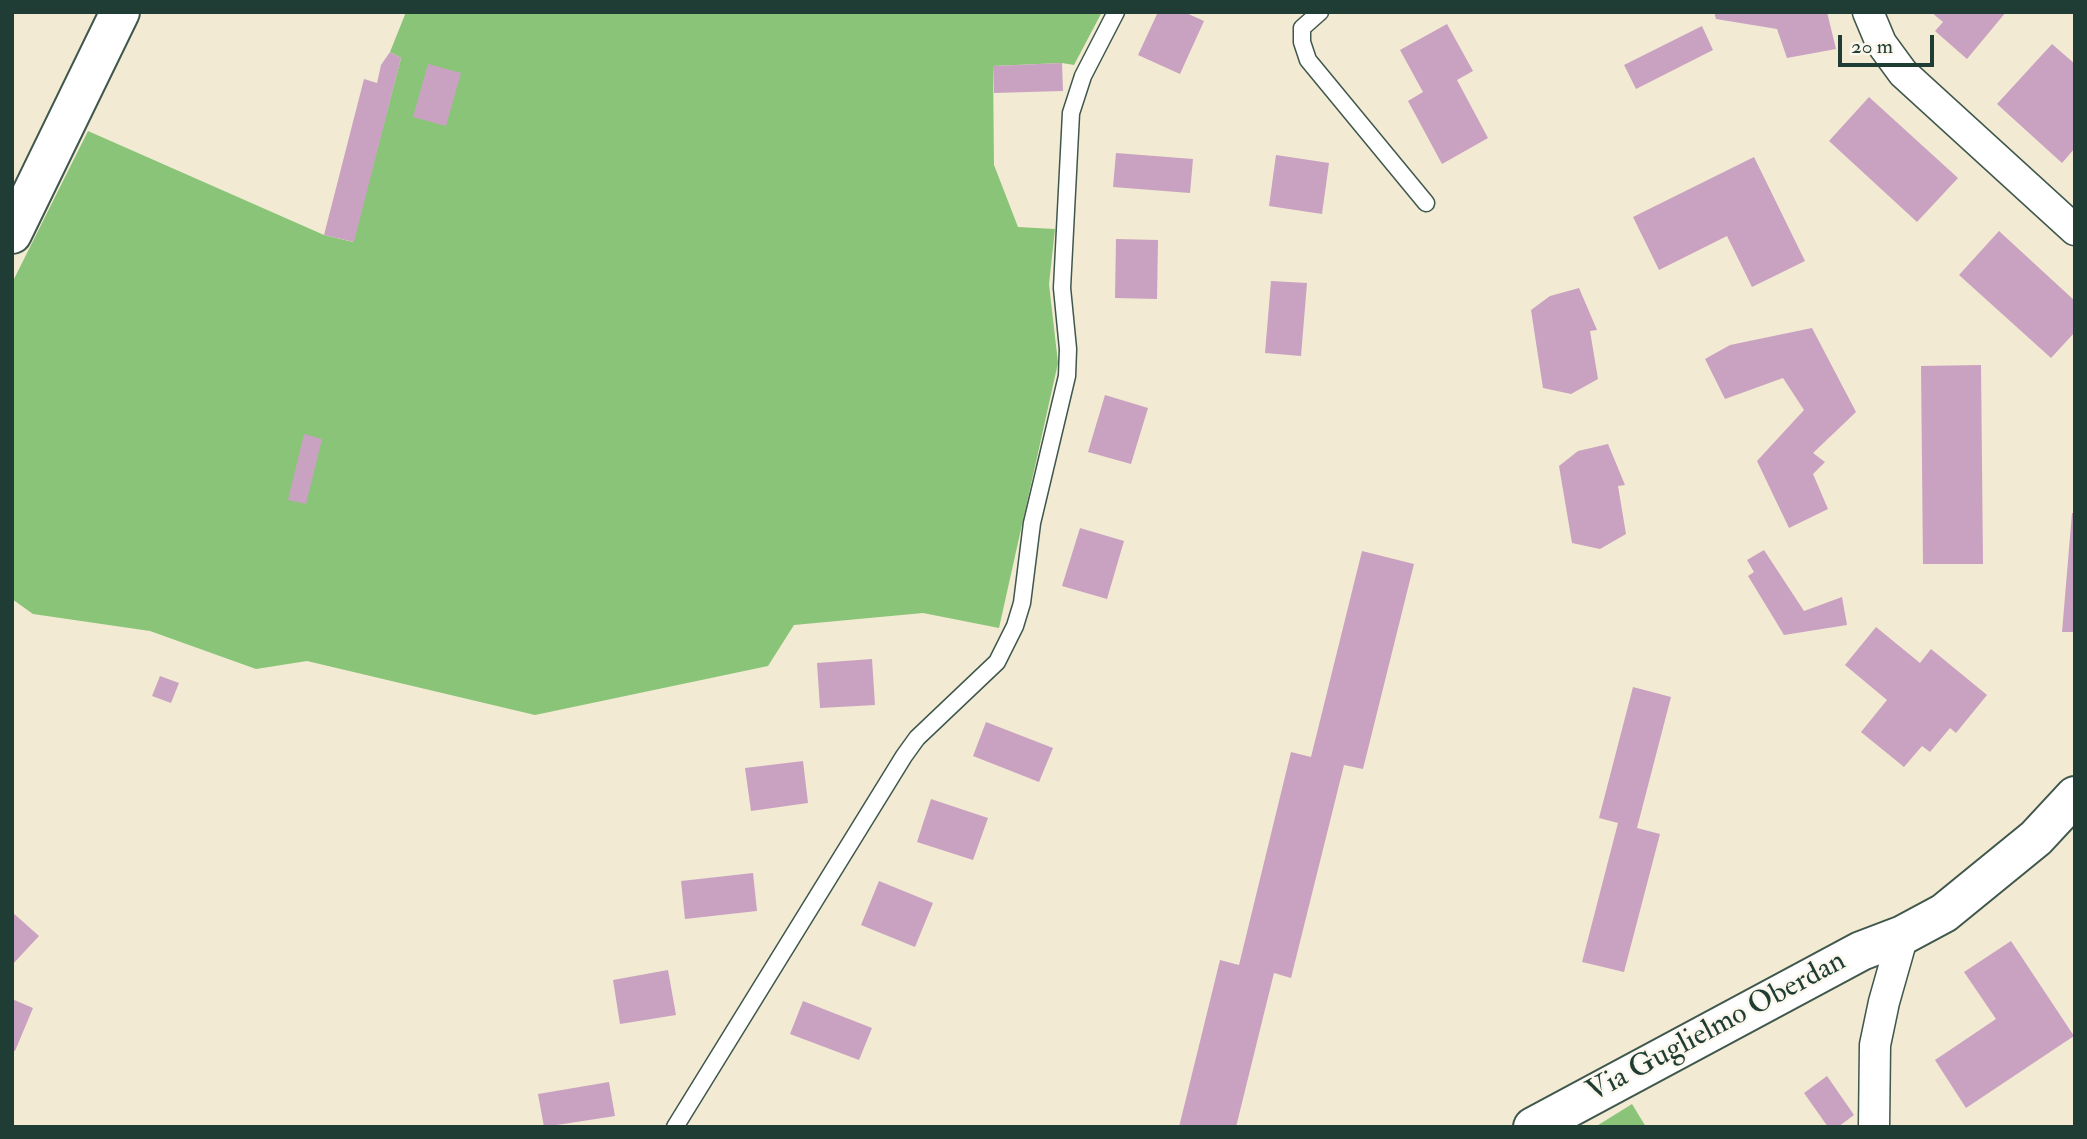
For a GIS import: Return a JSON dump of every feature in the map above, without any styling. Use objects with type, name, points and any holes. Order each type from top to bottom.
[{"type":"street","points":[[12,234],[120,12]]},
{"type":"street","points":[[1868,12],[1881,43],[1903,73],[2075,230]]},
{"type":"street","name":"Via Guglielmo Oberdan","points":[[1533,1127],[1861,951],[1903,935],[1944,913],[2036,838],[2075,796]]},
{"type":"street","points":[[1874,1127],[1875,1045],[1903,935]]},
{"type":"lane","points":[[675,1127],[904,757],[917,738],[997,662],[1015,626],[1022,603],[1032,523],[1068,376],[1069,349],[1062,288],[1071,113],[1083,76],[1116,12]]},
{"type":"lane","points":[[1320,12],[1303,28],[1302,42],[1308,60],[1426,203]]},
{"type":"green space","points":[[406,12],[1102,12],[1074,65],[1062,63],[993,66],[994,165],[1018,227],[1055,229],[1049,284],[1058,363],[999,628],[923,613],[794,625],[768,666],[535,715],[307,661],[256,669],[150,631],[33,614],[12,599],[12,283],[88,131],[324,235],[353,242],[401,58],[390,52]]},
{"type":"green space","points":[[1632,1104],[1646,1127],[1595,1127]]},
{"type":"building","points":[[1158,12],[1184,12],[1204,21],[1180,74],[1138,55]]},
{"type":"building","points":[[1714,12],[1827,12],[1836,49],[1787,58],[1777,29],[1716,19]]},
{"type":"building","points":[[1931,12],[2006,12],[1967,59],[1935,31],[1943,22]]},
{"type":"building","points":[[1447,24],[1473,71],[1457,80],[1488,138],[1442,164],[1408,101],[1423,92],[1400,50]]},
{"type":"building","points":[[1702,26],[1713,50],[1636,89],[1624,65]]},
{"type":"building","points":[[2052,44],[2075,64],[2075,148],[2062,163],[1997,104]]},
{"type":"building","points":[[390,52],[401,58],[354,242],[324,235],[364,79],[377,83],[381,65]]},
{"type":"building","points":[[1062,63],[1063,91],[994,93],[993,66]]},
{"type":"building","points":[[428,64],[461,73],[446,126],[413,117]]},
{"type":"building","points":[[1869,97],[1958,178],[1917,222],[1829,141]]},
{"type":"building","points":[[1116,153],[1193,159],[1190,193],[1113,187]]},
{"type":"building","points":[[1276,155],[1329,163],[1322,214],[1269,206]]},
{"type":"building","points":[[1754,157],[1805,261],[1752,287],[1727,236],[1659,270],[1633,217]]},
{"type":"building","points":[[1999,231],[2075,301],[2075,332],[2051,358],[1959,275]]},
{"type":"building","points":[[1116,239],[1158,240],[1157,299],[1115,298]]},
{"type":"building","points":[[1271,281],[1307,283],[1301,356],[1265,353]]},
{"type":"building","points":[[1579,288],[1597,330],[1590,331],[1598,379],[1571,394],[1543,388],[1531,310],[1550,296]]},
{"type":"building","points":[[1812,328],[1856,412],[1813,453],[1825,462],[1813,474],[1828,509],[1789,528],[1757,461],[1804,410],[1783,378],[1725,399],[1705,359],[1730,345]]},
{"type":"building","points":[[1981,365],[1983,564],[1923,564],[1921,366]]},
{"type":"building","points":[[1105,395],[1148,408],[1131,464],[1088,452]]},
{"type":"building","points":[[304,434],[322,439],[306,504],[288,500]]},
{"type":"building","points":[[1608,444],[1625,485],[1618,486],[1626,534],[1600,549],[1572,543],[1559,466],[1578,451]]},
{"type":"building","points":[[2072,513],[2075,513],[2075,632],[2062,632]]},
{"type":"building","points":[[1080,528],[1124,541],[1107,599],[1062,586]]},
{"type":"building","points":[[1764,550],[1804,611],[1842,597],[1847,625],[1784,635],[1748,576],[1754,572],[1747,560]]},
{"type":"building","points":[[1362,551],[1414,564],[1363,769],[1344,765],[1291,978],[1274,973],[1236,1127],[1179,1127],[1220,960],[1239,965],[1291,752],[1311,757]]},
{"type":"building","points":[[1876,627],[1920,663],[1931,649],[1987,695],[1956,733],[1950,728],[1930,752],[1922,746],[1904,767],[1861,732],[1887,700],[1845,665]]},
{"type":"building","points":[[872,659],[875,705],[820,708],[817,663]]},
{"type":"building","points":[[160,676],[179,683],[171,703],[152,696]]},
{"type":"building","points":[[1633,687],[1671,697],[1637,828],[1660,834],[1624,972],[1582,962],[1618,823],[1599,818]]},
{"type":"building","points":[[986,722],[1053,748],[1039,782],[973,756]]},
{"type":"building","points":[[803,761],[808,803],[751,811],[745,768]]},
{"type":"building","points":[[931,799],[988,818],[973,860],[917,842]]},
{"type":"building","points":[[753,873],[757,911],[685,919],[681,881]]},
{"type":"building","points":[[879,881],[933,903],[915,947],[861,925]]},
{"type":"building","points":[[12,912],[39,936],[12,965]]},
{"type":"building","points":[[2011,941],[2074,1036],[1966,1108],[1935,1060],[1996,1019],[1964,972]]},
{"type":"building","points":[[668,970],[676,1015],[620,1024],[613,980]]},
{"type":"building","points":[[12,999],[33,1008],[15,1051],[12,1050]]},
{"type":"building","points":[[803,1001],[872,1028],[859,1060],[790,1034]]},
{"type":"building","points":[[1827,1076],[1854,1115],[1838,1127],[1828,1127],[1804,1093]]},
{"type":"building","points":[[609,1082],[615,1116],[544,1127],[538,1094]]}]
